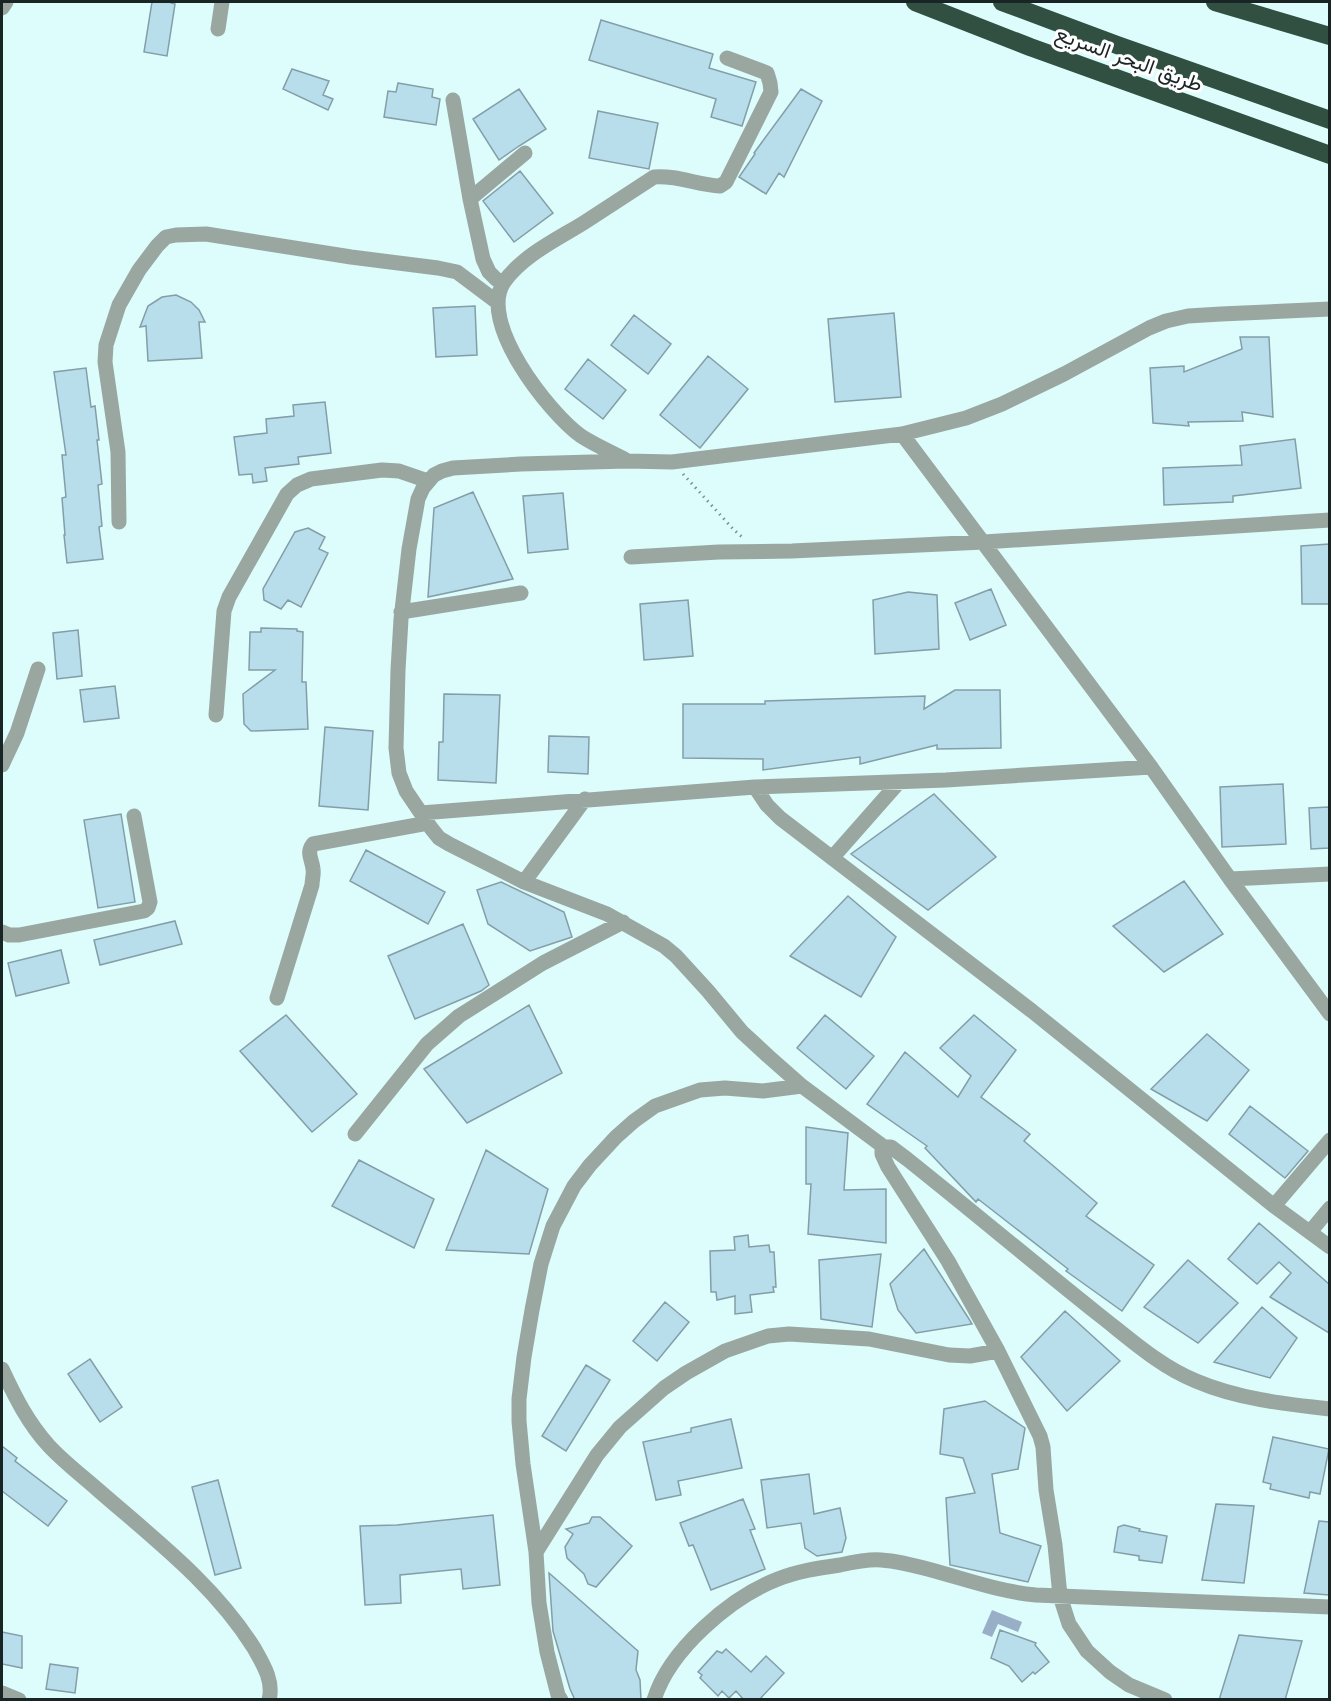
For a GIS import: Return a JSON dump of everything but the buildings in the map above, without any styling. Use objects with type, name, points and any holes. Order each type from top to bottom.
[{"type":"highway","name":"طريق البحر السريع","points":[[915,2],[1030,47],[1329,155]]},
{"type":"highway","name":"طريق البحر السريع","points":[[1002,2],[1329,120]]},
{"type":"highway","points":[[1215,2],[1329,36]]},
{"type":"street","points":[[2,8],[6,2]]},
{"type":"street","points":[[218,29],[222,2]]},
{"type":"street","points":[[627,461],[581,436],[556,413],[540,394],[506,341],[497,302],[503,283],[526,259],[654,177],[671,177],[720,186],[726,182],[771,92],[766,73],[727,58]]},
{"type":"street","points":[[453,100],[483,259],[489,272],[503,283]]},
{"type":"street","points":[[470,199],[525,153]]},
{"type":"street","points":[[119,522],[118,452],[105,362],[106,345],[119,305],[140,270],[166,237],[206,234],[438,268],[457,272],[497,302]]},
{"type":"street","points":[[1329,309],[1188,316],[1166,321],[1002,404],[966,418],[902,434],[672,462],[521,464],[453,468],[442,471],[428,481],[418,499],[409,549],[401,612],[396,748],[402,783],[412,802],[439,838],[524,882],[584,904],[656,940],[676,956],[742,1032],[802,1086],[884,1147],[891,1147],[907,1159],[1149,1354],[1172,1369],[1204,1384],[1239,1395],[1329,1409]]},
{"type":"street","points":[[902,434],[1151,767],[1329,1014]]},
{"type":"street","points":[[216,715],[224,611],[229,597],[287,494],[297,485],[311,479],[359,472],[399,471],[428,481]]},
{"type":"street","points":[[631,557],[984,542],[1329,520]]},
{"type":"street","points":[[401,612],[520,593]]},
{"type":"street","points":[[2,765],[18,733],[38,669]]},
{"type":"street","points":[[277,998],[312,885],[314,871],[309,856],[313,844],[424,818],[585,799],[755,787],[946,780],[1151,767]]},
{"type":"street","points":[[832,858],[899,782]]},
{"type":"street","points":[[755,787],[767,805],[780,818],[1032,1011],[1274,1206],[1329,1247]]},
{"type":"street","points":[[524,882],[585,799]]},
{"type":"street","points":[[2,932],[19,935],[144,911],[148,908],[150,902],[134,816]]},
{"type":"street","points":[[1230,879],[1329,874]]},
{"type":"street","points":[[356,1134],[427,1044],[447,1025],[543,963],[623,922]]},
{"type":"street","points":[[561,1700],[547,1652],[539,1603],[536,1552],[519,1421],[524,1357],[541,1264],[553,1226],[570,1193],[590,1165],[616,1137],[649,1110],[665,1101],[706,1089],[732,1088],[756,1091],[802,1086]]},
{"type":"street","points":[[1274,1206],[1329,1140]]},
{"type":"street","points":[[884,1147],[883,1157],[941,1249],[998,1351],[1040,1436],[1060,1596],[1069,1624],[1080,1642],[1100,1665],[1129,1684],[1164,1700]]},
{"type":"street","points":[[1310,1232],[1329,1208]]},
{"type":"street","points":[[536,1552],[597,1455],[620,1427],[664,1388],[725,1351],[768,1336],[789,1334],[869,1338],[949,1355],[970,1356],[998,1351]]},
{"type":"street","points":[[2,1369],[26,1417],[48,1445],[70,1467],[190,1570],[231,1616],[262,1662],[270,1681],[269,1700]]},
{"type":"street","points":[[654,1700],[663,1677],[677,1658],[724,1610],[737,1600],[766,1584],[804,1571],[864,1561],[880,1560],[908,1564],[1011,1592],[1036,1595],[1329,1607]]},
{"type":"street","points":[[2,1693],[19,1700]]},
{"type":"path","points":[[672,462],[743,537]]},
{"type":"water","points":[[992,1610],[1022,1622],[1018,1632],[998,1624],[992,1637],[982,1633]]}]
